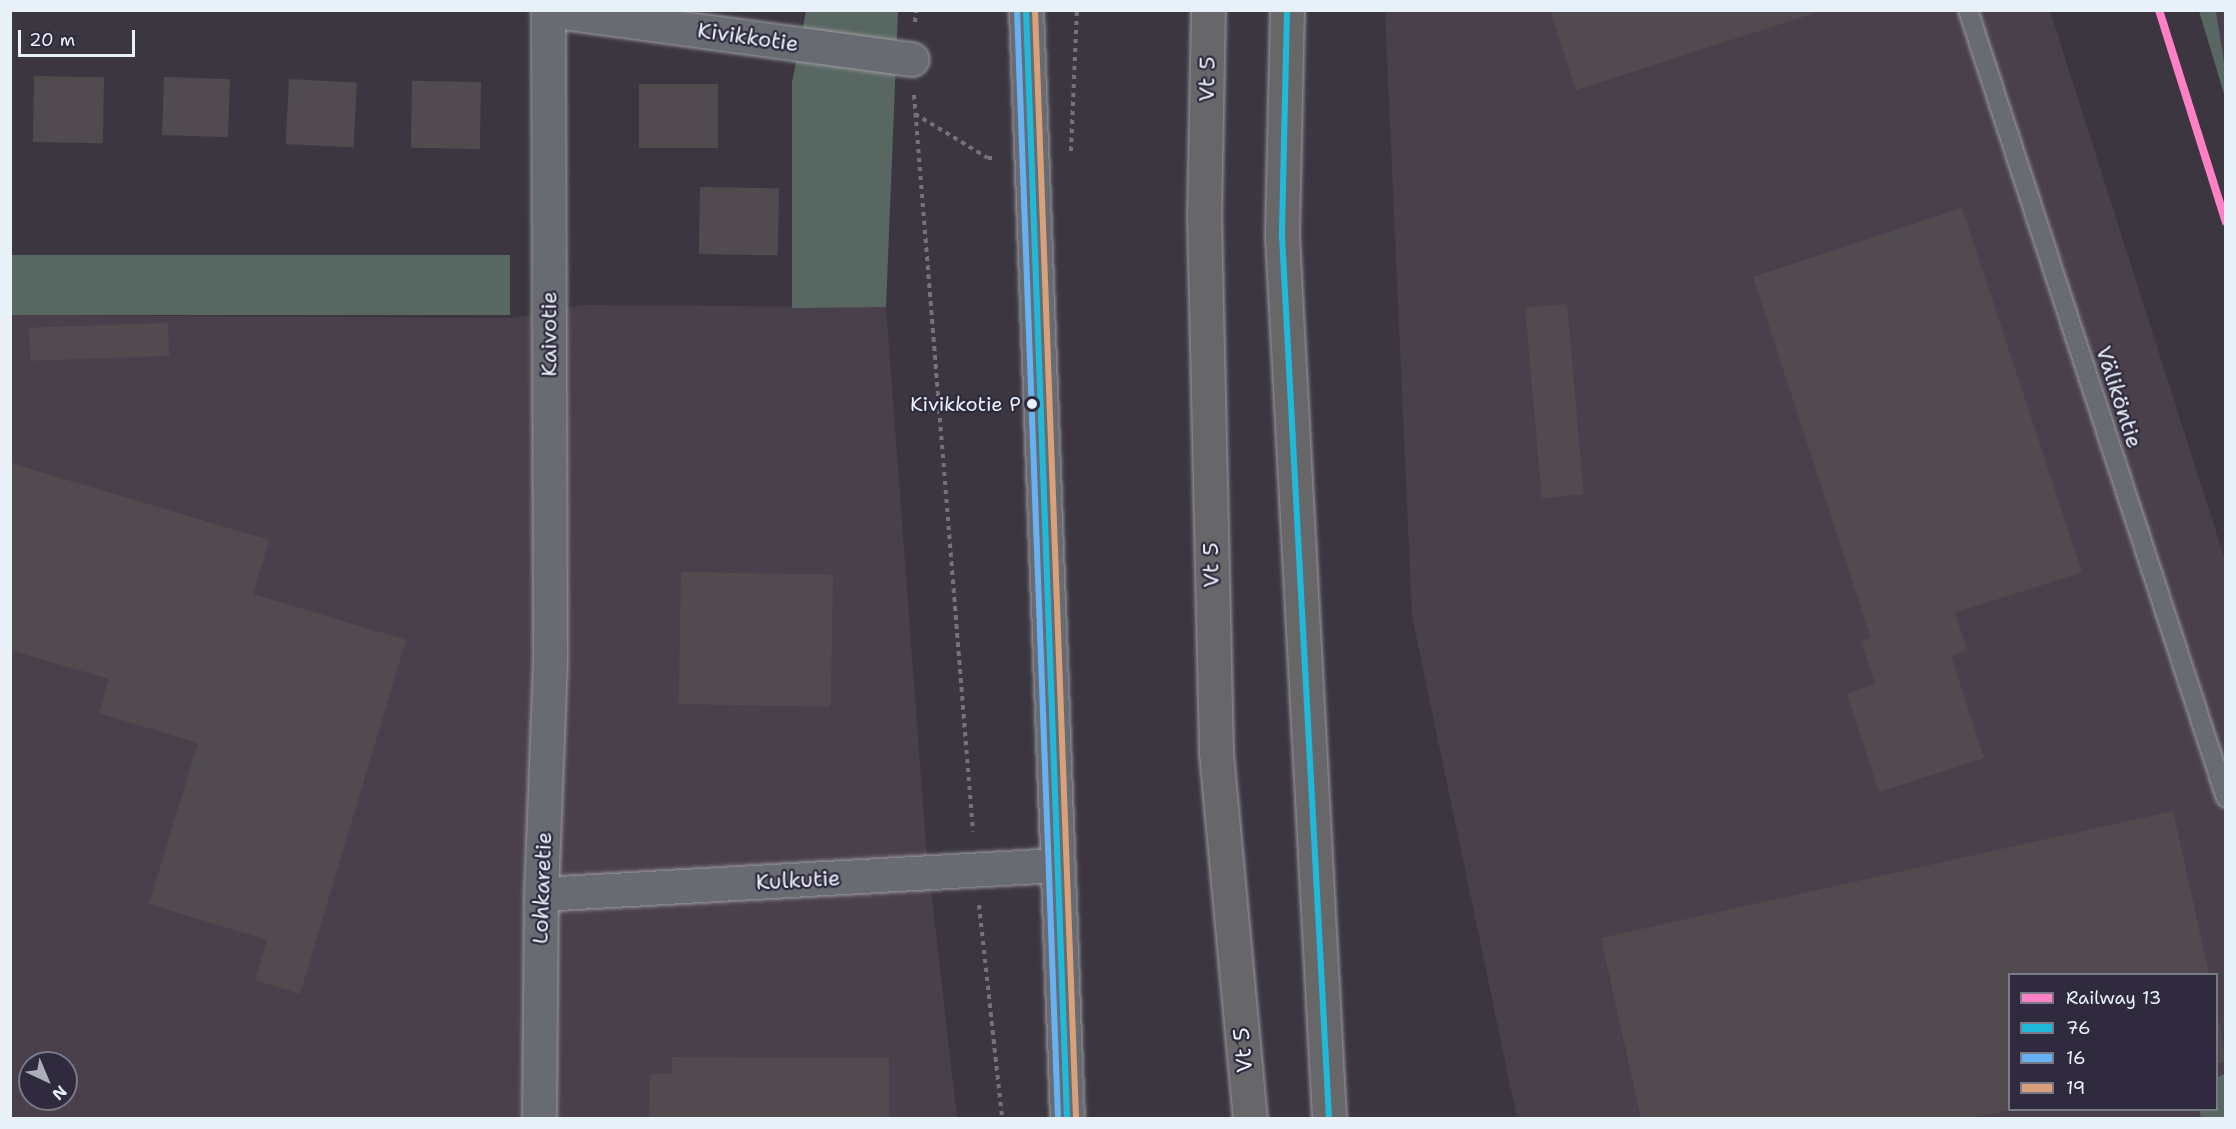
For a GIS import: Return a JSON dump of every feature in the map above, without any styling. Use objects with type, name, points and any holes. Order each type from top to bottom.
[{"type":"highway","name":"Vt 5","points":[[1208,10],[1204,214],[1215,753],[1250,1119]]},
{"type":"highway","points":[[1287,10],[1282,236],[1329,1119]]},
{"type":"street","name":"Kivikkotie","points":[[548,10],[912,59]]},
{"type":"street","name":"Kaivotie","points":[[548,10],[550,658]]},
{"type":"street","points":[[1026,10],[1067,1119]]},
{"type":"street","name":"Lohkaretie","points":[[539,1119],[541,894],[550,658]]},
{"type":"street","name":"Kulkutie","points":[[541,894],[1056,865]]},
{"type":"lane","name":"Väliköntie","points":[[1968,10],[2226,798]]},
{"type":"path","points":[[916,10],[912,59],[976,871],[1002,1119]]},
{"type":"shaded area","points":[[806,11],[898,11],[886,307],[792,308],[792,82]]},
{"type":"shaded area","points":[[1385,11],[2050,11],[2225,560],[2225,1118],[1517,1118],[1412,616]]},
{"type":"shaded area","points":[[2199,11],[2216,11],[2225,68],[2225,97]]},
{"type":"shaded area","points":[[2216,11],[2225,11],[2225,68]]},
{"type":"shaded area","points":[[10,255],[510,255],[510,315],[10,315]]},
{"type":"shaded area","points":[[583,305],[886,307],[926,846],[957,1118],[11,1118],[11,315],[513,318]]},
{"type":"shaded area","points":[[2225,1074],[2225,1118],[2201,1118],[2199,1111],[2218,1111],[2218,1077]]},
{"type":"building","points":[[1550,10],[1821,10],[1821,11],[1576,90]]},
{"type":"building","points":[[34,76],[104,77],[103,143],[33,142]]},
{"type":"building","points":[[164,77],[230,79],[228,137],[162,135]]},
{"type":"building","points":[[289,79],[357,83],[354,147],[286,144]]},
{"type":"building","points":[[412,81],[481,82],[480,149],[411,148]]},
{"type":"building","points":[[639,84],[718,84],[718,148],[639,148]]},
{"type":"building","points":[[700,187],[779,188],[778,255],[699,254]]},
{"type":"building","points":[[1962,208],[2082,572],[1955,613],[1967,650],[1951,656],[1984,758],[1879,792],[1847,694],[1875,684],[1861,641],[1871,638],[1753,277]]},
{"type":"building","points":[[1567,304],[1584,494],[1542,498],[1525,308]]},
{"type":"building","points":[[168,323],[169,356],[30,361],[29,328]]},
{"type":"building","points":[[10,463],[269,540],[253,594],[406,640],[300,994],[255,980],[267,940],[149,904],[198,743],[99,713],[109,679],[10,650]]},
{"type":"building","points":[[681,572],[833,575],[831,707],[679,704]]},
{"type":"building","points":[[2173,811],[2209,973],[2008,973],[2008,1110],[1969,1118],[1641,1118],[1601,938]]},
{"type":"building","points":[[2218,1017],[2226,1062],[2218,1064]]},
{"type":"building","points":[[672,1057],[889,1058],[889,1118],[649,1118],[650,1074],[672,1074]]},
{"type":"rail line","name":"13","points":[[2159,10],[2226,222]]},
{"type":"transit line","name":"16","points":[[1017,10],[1058,1118]]},
{"type":"transit line","name":"76","points":[[1026,10],[1067,1118]]},
{"type":"transit line","name":"19","points":[[1035,10],[1076,1118]]},
{"type":"transit line","name":"76","points":[[1287,10],[1282,236],[1329,1118]]},
{"type":"place","name":"Kivikkotie P","points":[[1032,404]]}]
